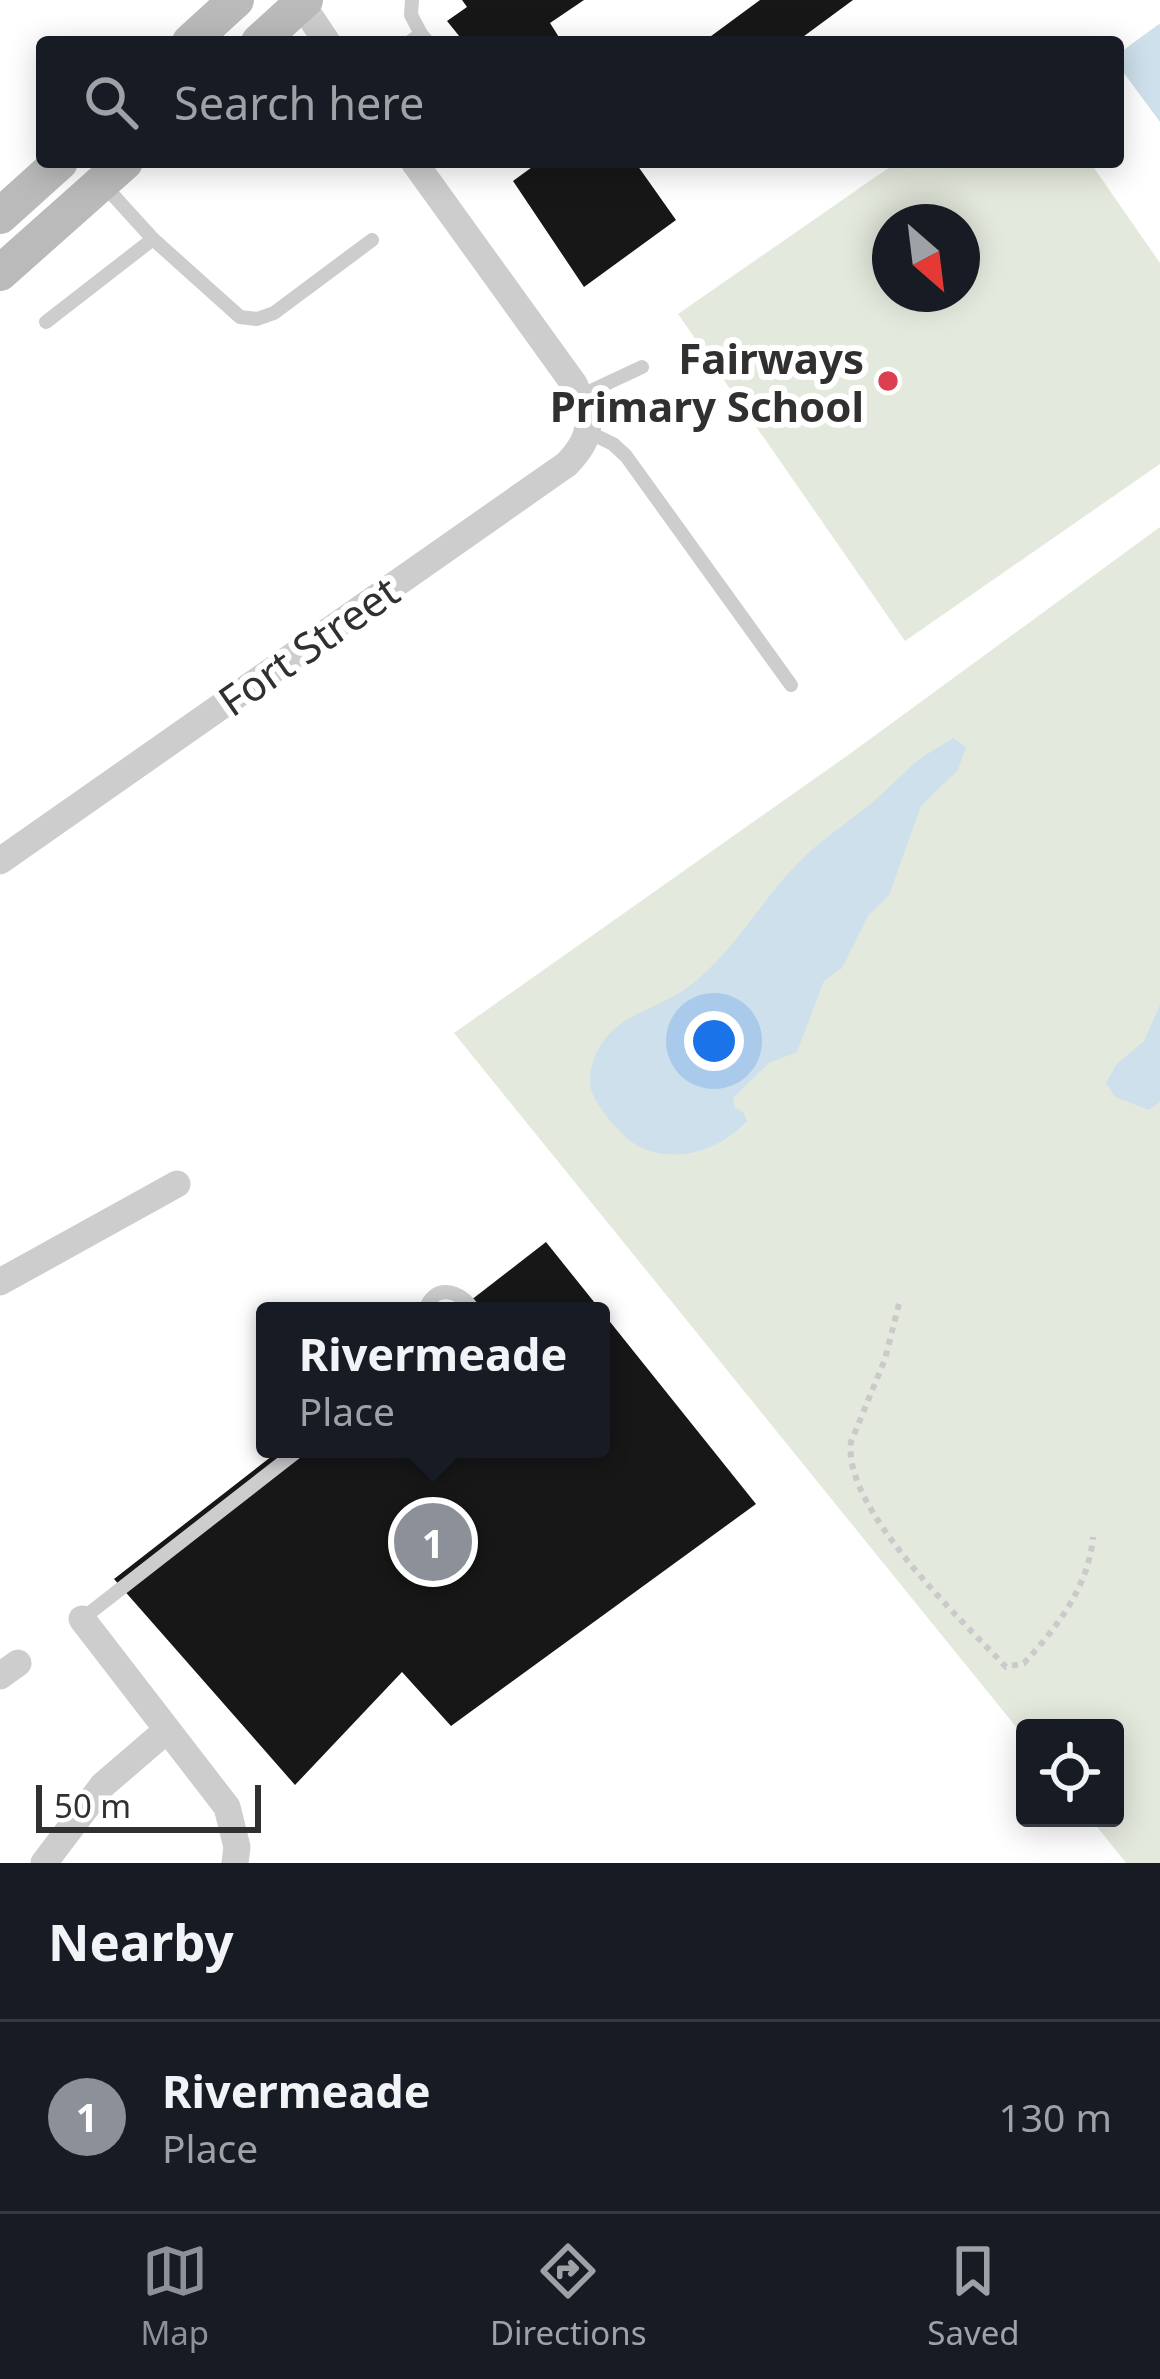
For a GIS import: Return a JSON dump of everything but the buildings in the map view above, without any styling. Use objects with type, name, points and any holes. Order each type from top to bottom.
[{"type":"main road","points":[[197,36],[236,0]]},
{"type":"main road","points":[[266,36],[302,1]]},
{"type":"main road","points":[[0,216],[53,168]]},
{"type":"main road","points":[[0,273],[113,172]]},
{"type":"street","points":[[302,1],[323,36]]},
{"type":"street","points":[[418,168],[585,413]]},
{"type":"street","name":"Fort Street","points":[[0,861],[567,464],[583,447],[585,413]]},
{"type":"street","points":[[0,1282],[176,1184]]},
{"type":"street","points":[[82,1619],[227,1807],[238,1862]]},
{"type":"street","points":[[44,1863],[103,1785],[167,1730]]},
{"type":"lane","points":[[412,0],[411,15],[419,36]]},
{"type":"lane","points":[[113,172],[153,239],[240,317],[257,319],[274,313],[372,240]]},
{"type":"lane","points":[[46,322],[153,239]]},
{"type":"lane","points":[[641,367],[585,413],[644,479],[791,686]]},
{"type":"lane","points":[[427,1302],[438,1293],[453,1292],[469,1302]]},
{"type":"lane","points":[[82,1619],[288,1458]]},
{"type":"path","points":[[898,1304],[892,1338],[849,1456],[871,1509],[892,1543],[1006,1667],[1015,1667],[1024,1664],[1061,1619],[1088,1568],[1093,1537]]},
{"type":"shaded area","points":[[888,168],[1094,168],[1160,263],[1160,464],[905,641],[678,314]]},
{"type":"shaded area","points":[[1160,527],[1160,1863],[1126,1863],[1097,1827],[1124,1827],[1124,1719],[1016,1719],[1016,1727],[454,1033],[851,753]]},
{"type":"water","points":[[1160,25],[1160,122],[1124,73],[1124,50]]},
{"type":"water","points":[[953,738],[966,747],[958,770],[921,806],[889,895],[868,916],[842,968],[824,981],[797,1052],[769,1063],[733,1098],[747,1121],[712,1146],[684,1154],[654,1152],[626,1137],[605,1115],[591,1087],[592,1064],[607,1036],[704,974],[805,856],[919,759]]},
{"type":"water","points":[[1160,1005],[1160,1102],[1149,1110],[1115,1097],[1106,1083],[1116,1065],[1144,1041]]},
{"type":"place","name":"Fairways Primary School","points":[[888,381]]},
{"type":"place","name":"Rivermeade","points":[[433,1542]]}]
